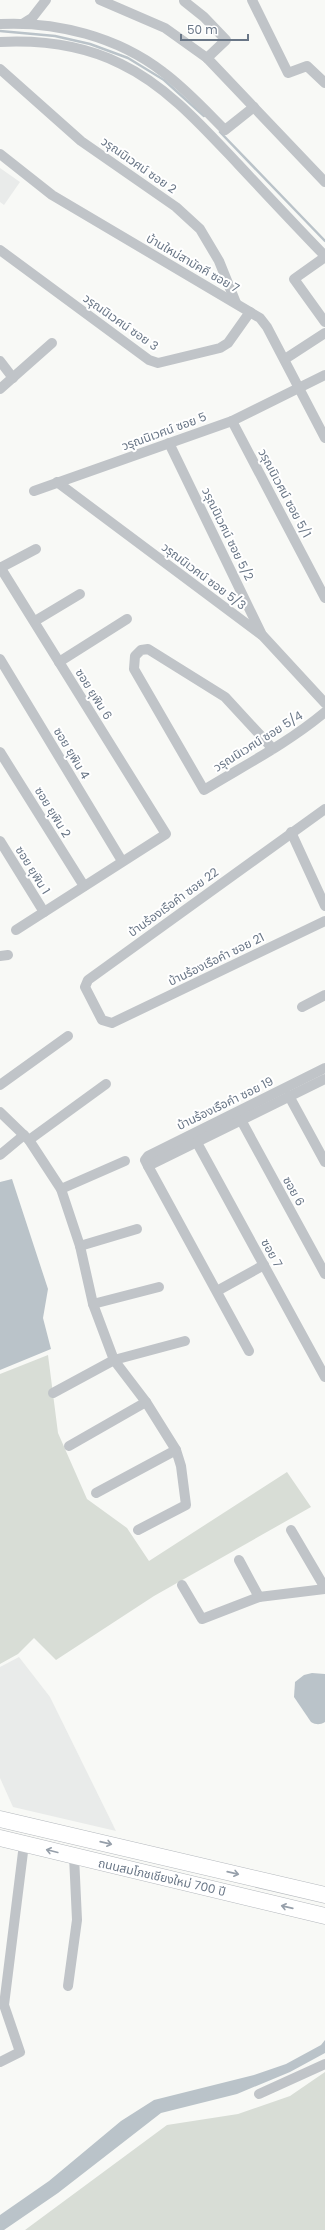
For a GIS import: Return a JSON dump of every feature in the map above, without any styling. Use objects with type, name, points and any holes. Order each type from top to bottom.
[{"type":"main road","name":"ถนนสมโภชเชียงใหม่ 700 ปี","points":[[0,1819],[325,1895]]},
{"type":"main road","name":"ถนนสมโภชเชียงใหม่ 700 ปี","points":[[0,1838],[325,1916]]},
{"type":"street","points":[[24,23],[32,18],[46,0]]},
{"type":"street","points":[[100,0],[165,28],[207,58],[325,182]]},
{"type":"street","points":[[252,0],[288,73],[307,66],[325,84]]},
{"type":"street","points":[[184,1],[204,17],[226,40],[207,58]]},
{"type":"street","points":[[0,24],[24,23],[80,33],[105,41],[137,56],[154,65],[175,81],[225,130],[254,106]]},
{"type":"street","points":[[0,42],[41,42],[74,47],[105,57],[138,73],[180,106],[214,138],[325,257],[294,279],[325,322]]},
{"type":"street","name":"วรุณนิเวศน์ ซอย 2","points":[[0,69],[81,141],[176,207],[200,229],[219,261],[236,303]]},
{"type":"street","name":"บ้านใหม่สามัคคี ซอย 7","points":[[0,154],[52,195],[260,318],[267,327],[301,388],[325,438]]},
{"type":"street","name":"วรุณนิเวศน์ ซอย 3","points":[[0,250],[149,360],[158,363],[220,348],[228,343],[250,312]]},
{"type":"street","points":[[285,360],[325,333]]},
{"type":"street","points":[[0,389],[52,343]]},
{"type":"street","points":[[0,361],[13,378]]},
{"type":"street","name":"วรุณนิเวศน์ ซอย 5","points":[[34,491],[232,421],[325,375]]},
{"type":"street","name":"วรุณนิเวศน์ ซอย 5/1","points":[[232,421],[325,598]]},
{"type":"street","name":"วรุณนิเวศน์ ซอย 5/2","points":[[169,443],[263,636]]},
{"type":"street","name":"วรุณนิเวศน์ ซอย 5/3","points":[[57,482],[263,636],[325,703]]},
{"type":"street","points":[[0,568],[36,549]]},
{"type":"street","name":"ซอย ยุพิน 6","points":[[0,568],[35,621],[166,834],[122,861]]},
{"type":"street","points":[[35,621],[80,594]]},
{"type":"street","points":[[59,662],[127,619]]},
{"type":"street","name":"วรุณนิเวศน์ ซอย 5/4","points":[[273,749],[226,697],[148,649],[141,650],[133,659],[134,669],[204,790],[302,732],[325,712]]},
{"type":"street","name":"ซอย ยุพิน 4","points":[[0,659],[122,861]]},
{"type":"street","name":"ซอย ยุพิน 2","points":[[0,752],[84,886]]},
{"type":"street","name":"บ้านร้องเรือคำ ซอย 22","points":[[118,1021],[107,1023],[102,1020],[85,987],[88,980],[291,832],[325,809]]},
{"type":"street","points":[[291,832],[325,906]]},
{"type":"street","name":"ซอย ยุพิน 1","points":[[0,842],[44,912]]},
{"type":"street","points":[[16,930],[122,861]]},
{"type":"street","name":"บ้านร้องเรือคำ ซอย 21","points":[[118,1021],[325,921]]},
{"type":"street","points":[[302,1007],[325,995]]},
{"type":"street","points":[[0,1085],[68,1036]]},
{"type":"street","name":"บ้านร้องเรือคำ ซอย 19","points":[[148,1166],[145,1160],[148,1156],[325,1068]]},
{"type":"street","points":[[249,1351],[148,1166],[196,1141],[325,1079]]},
{"type":"street","points":[[0,1155],[106,1084]]},
{"type":"street","points":[[289,1096],[325,1162]]},
{"type":"street","points":[[0,1112],[26,1138],[60,1189],[80,1246],[93,1304],[114,1360],[146,1402],[176,1450],[181,1466],[186,1505],[138,1530]]},
{"type":"street","name":"ซอย 6","points":[[241,1120],[325,1274]]},
{"type":"street","name":"ซอย 7","points":[[196,1141],[325,1377]]},
{"type":"street","points":[[60,1189],[125,1161]]},
{"type":"street","points":[[80,1246],[137,1229]]},
{"type":"street","points":[[217,1291],[264,1265]]},
{"type":"street","points":[[93,1304],[158,1286]]},
{"type":"street","points":[[53,1393],[114,1360],[185,1341]]},
{"type":"street","points":[[69,1446],[146,1402]]},
{"type":"street","points":[[96,1493],[176,1450]]},
{"type":"street","points":[[182,1585],[202,1618],[259,1597],[325,1588],[291,1530]]},
{"type":"street","points":[[239,1560],[259,1597]]},
{"type":"street","points":[[0,2062],[20,2052],[4,2006],[24,1844]]},
{"type":"street","points":[[68,1986],[77,1920],[74,1856]]},
{"type":"street","points":[[259,2094],[325,2064]]},
{"type":"shaded area","points":[[0,168],[20,182],[4,205],[0,202]]},
{"type":"shaded area","points":[[12,1179],[48,1289],[43,1318],[51,1349],[0,1370],[0,1182]]},
{"type":"shaded area","points":[[48,1355],[58,1433],[87,1499],[127,1528],[149,1561],[287,1472],[311,1507],[154,1596],[56,1660],[34,1638],[18,1654],[0,1664],[0,1374]]},
{"type":"shaded area","points":[[19,1657],[50,1697],[116,1831],[13,1807],[0,1778],[0,1667]]},
{"type":"shaded area","points":[[312,1673],[325,1674],[325,1722],[320,1724],[311,1722],[294,1697],[295,1682],[304,1675]]},
{"type":"shaded area","points":[[325,2040],[325,2053],[290,2072],[237,2094],[161,2113],[58,2193],[4,2230],[0,2230],[0,2215],[49,2181],[121,2121],[154,2100],[254,2075],[286,2064],[321,2045]]},
{"type":"shaded area","points":[[325,2072],[325,2230],[25,2230],[167,2125],[238,2114],[290,2096]]},
{"type":"waterway","points":[[0,31],[55,36],[90,44],[128,58],[164,80],[204,116]]},
{"type":"waterway","points":[[220,132],[325,241]]}]
